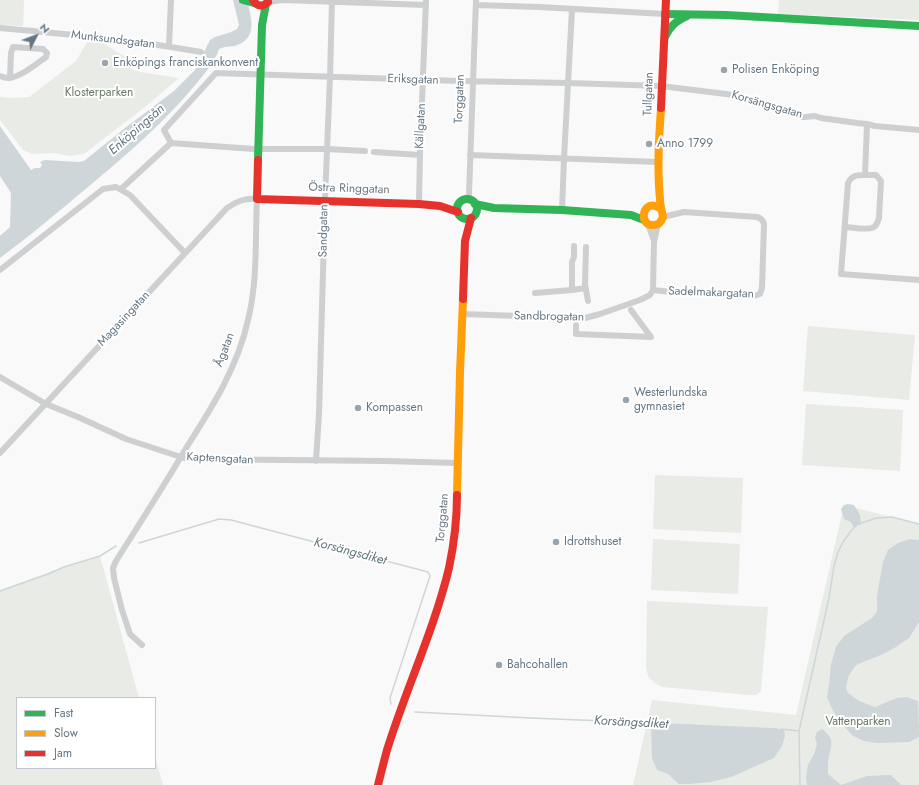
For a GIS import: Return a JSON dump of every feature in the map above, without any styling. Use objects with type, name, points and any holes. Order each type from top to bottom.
[{"type":"street","points":[[169,46],[171,0]]},
{"type":"street","points":[[257,2],[281,0],[426,3]]},
{"type":"street","name":"Tullgatan","points":[[661,217],[658,162],[666,0]]},
{"type":"street","name":"Sandgatan","points":[[316,461],[319,414],[332,1]]},
{"type":"street","name":"Ågatan","points":[[142,645],[130,634],[120,604],[113,568],[216,400],[241,347],[249,319],[256,266],[261,74],[262,25],[257,2]]},
{"type":"street","name":"Källgatan","points":[[419,204],[426,3]]},
{"type":"street","points":[[476,3],[540,3],[572,9],[919,26]]},
{"type":"street","name":"Torggatan","points":[[468,199],[476,3]]},
{"type":"street","points":[[562,210],[572,9]]},
{"type":"street","points":[[664,40],[671,25],[682,18],[691,15]]},
{"type":"street","name":"Munksundsgatan","points":[[0,28],[169,46],[201,52]]},
{"type":"street","points":[[0,76],[8,78],[28,70],[46,57],[47,53],[43,49],[12,47],[10,77]]},
{"type":"street","name":"Eriksgatan","points":[[171,143],[164,130],[216,73],[473,82],[661,86]]},
{"type":"street","name":"Korsängsgatan","points":[[661,86],[739,96],[805,117],[814,116],[875,126],[919,130]]},
{"type":"street","points":[[865,175],[867,124]]},
{"type":"street","points":[[118,188],[171,143],[258,149],[327,149],[365,151]]},
{"type":"street","points":[[374,152],[420,155]]},
{"type":"street","points":[[470,155],[658,162]]},
{"type":"street","points":[[845,227],[866,229],[874,227],[877,224],[879,218],[881,181],[876,175],[856,175],[850,179],[848,183],[841,274],[919,280]]},
{"type":"street","points":[[0,270],[103,189],[118,188],[130,195],[185,253]]},
{"type":"street","name":"Tullgatan","points":[[648,207],[655,201],[659,189]]},
{"type":"street","name":"Magasingatan","points":[[0,453],[227,208],[246,198],[257,198]]},
{"type":"street","name":"Östra Ringgatan","points":[[257,198],[440,206],[459,202]]},
{"type":"street","points":[[473,217],[477,209],[472,200],[468,199],[459,202],[457,206],[459,214],[465,219],[473,217],[494,208]]},
{"type":"street","points":[[475,204],[494,208],[562,210],[631,215],[653,226],[661,217]]},
{"type":"street","name":"Östra Ringgatan","points":[[440,206],[459,214]]},
{"type":"street","points":[[631,215],[648,207],[657,206],[661,217],[654,242],[653,290]]},
{"type":"street","points":[[648,207],[643,216],[654,242]]},
{"type":"street","name":"Sadelmakargatan","points":[[653,290],[680,293],[754,296],[760,294],[762,288],[764,224],[760,218],[684,212],[661,217]]},
{"type":"street","name":"Torggatan","points":[[378,785],[387,750],[443,589],[453,544],[457,504],[457,463],[465,241],[459,214]]},
{"type":"street","name":"Torggatan","points":[[465,241],[473,217]]},
{"type":"street","points":[[572,290],[572,262],[574,257],[574,246]]},
{"type":"street","points":[[586,247],[586,288],[588,301]]},
{"type":"street","points":[[535,293],[586,288]]},
{"type":"street","name":"Sandbrogatan","points":[[463,314],[558,319],[585,318],[640,300],[650,295],[653,290]]},
{"type":"street","points":[[576,325],[576,334],[651,337],[631,310]]},
{"type":"street","name":"Kaptensgatan","points":[[0,377],[46,404],[126,439],[187,460],[457,463]]},
{"type":"green space","points":[[0,0],[24,0],[23,26],[0,25]]},
{"type":"green space","points":[[779,0],[919,0],[919,20],[778,14]]},
{"type":"green space","name":"Klosterparken","points":[[87,42],[103,43],[134,62],[131,69],[140,72],[179,78],[145,107],[84,154],[69,156],[54,153],[32,154],[23,150],[0,120],[0,97],[29,97],[76,61]]},
{"type":"green space","points":[[808,326],[915,335],[909,400],[803,391]]},
{"type":"green space","points":[[806,404],[903,410],[900,471],[802,465]]},
{"type":"green space","points":[[655,475],[743,478],[741,533],[653,529]]},
{"type":"green space","name":"Vattenparken","points":[[844,505],[919,524],[919,785],[633,785],[652,700],[796,715]]},
{"type":"green space","points":[[653,539],[740,544],[738,594],[651,590]]},
{"type":"green space","points":[[100,556],[139,697],[16,697],[16,769],[156,769],[156,760],[163,785],[0,785],[0,590]]},
{"type":"green space","points":[[647,601],[768,607],[761,691],[756,695],[749,695],[663,687],[649,678],[646,669]]},
{"type":"water","name":"Enköpingsån","points":[[233,0],[247,0],[252,27],[248,38],[235,46],[219,49],[212,63],[202,76],[184,98],[158,125],[88,187],[0,258],[0,236],[10,227],[11,193],[0,176],[0,126],[31,170],[40,168],[42,165],[40,162],[45,160],[84,161],[174,91],[195,70],[210,40],[237,29],[239,25]]},
{"type":"water","points":[[844,505],[854,505],[860,515],[861,524],[854,528],[851,522],[844,519],[841,509]]},
{"type":"water","name":"Vattenparken","points":[[910,539],[919,540],[919,622],[909,638],[896,647],[856,665],[849,675],[846,687],[848,693],[859,701],[875,707],[897,698],[907,697],[918,701],[919,737],[909,742],[876,743],[864,741],[853,736],[841,723],[832,709],[827,697],[831,664],[836,647],[844,636],[872,618],[877,612],[877,596],[883,562],[888,550],[898,543]]},
{"type":"water","points":[[651,723],[778,729],[784,730],[785,736],[782,746],[774,758],[731,777],[711,782],[679,784],[668,774],[657,770],[652,758]]},
{"type":"water","name":"Vattenparken","points":[[822,729],[830,737],[831,741],[828,774],[841,785],[807,785],[806,778],[808,765],[817,744],[815,737],[817,732]]},
{"type":"water","points":[[891,775],[901,785],[841,785],[867,776]]},
{"type":"waterway","name":"Korsängsdiket","points":[[800,785],[799,731],[838,552],[851,531],[857,525],[864,522],[877,518],[892,517],[919,524]]},
{"type":"waterway","name":"Korsängsdiket","points":[[139,543],[219,519],[231,520],[428,572],[430,576],[390,698],[391,704]]},
{"type":"waterway","name":"Korsängsdiket","points":[[0,591],[64,567],[100,556],[116,546]]},
{"type":"waterway","name":"Korsängsdiket","points":[[415,712],[653,723]]},
{"type":"waterway","name":"Korsängsdiket","points":[[665,724],[777,729]]},
{"type":"waterway","name":"Korsängsdiket","points":[[781,729],[799,731]]},
{"type":"traffic: fast","points":[[243,0],[254,3]]},
{"type":"traffic: fast","points":[[258,160],[262,25],[266,4]]},
{"type":"traffic: fast","points":[[665,14],[726,15],[919,26]]},
{"type":"traffic: fast","points":[[665,37],[674,24],[687,16]]},
{"type":"traffic: fast","points":[[467,199],[474,202],[477,209],[474,216],[467,219],[460,216],[457,209],[460,202],[467,199]]},
{"type":"traffic: fast","points":[[475,204],[494,208],[562,210],[631,215],[644,220]]},
{"type":"traffic: slow","points":[[661,108],[659,176],[660,204],[663,217],[661,222],[658,224],[653,225],[646,222],[644,214],[647,207],[655,206],[661,209]]},
{"type":"traffic: slow","points":[[457,495],[463,299]]},
{"type":"traffic: jam","points":[[253,0],[260,6],[268,2]]},
{"type":"traffic: jam","points":[[661,108],[666,0]]},
{"type":"traffic: jam","points":[[258,160],[257,199],[419,204],[440,206],[458,212]]},
{"type":"traffic: jam","points":[[463,299],[465,241],[471,218]]},
{"type":"traffic: jam","points":[[378,785],[387,750],[443,591],[454,541],[457,495]]},
{"type":"place","name":"Enköpings franciskankonvent","points":[[105,63]]},
{"type":"place","name":"Polisen Enköping","points":[[724,70]]},
{"type":"place","name":"Anno 1799","points":[[649,144]]},
{"type":"place","name":"Westerlundska gymnasiet","points":[[626,400]]},
{"type":"place","name":"Kompassen","points":[[358,408]]},
{"type":"place","name":"Idrottshuset","points":[[556,542]]},
{"type":"place","name":"Bahcohallen","points":[[499,665]]}]
